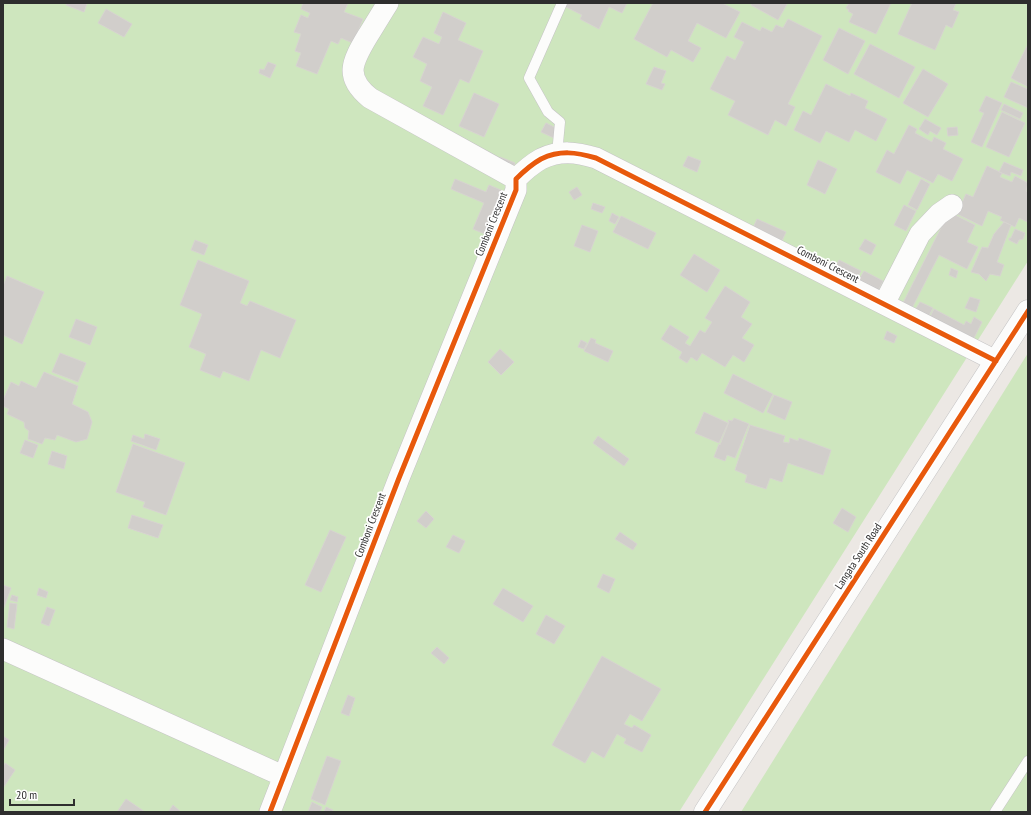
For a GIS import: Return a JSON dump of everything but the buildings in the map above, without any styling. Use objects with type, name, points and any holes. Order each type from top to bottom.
[{"type":"street","points":[[388,3],[355,57],[353,71],[354,80],[360,90],[370,98],[516,179]]},
{"type":"street","name":"Comboni Crescent","points":[[270,812],[399,478],[516,190],[516,179],[540,160],[557,154],[578,153],[596,158],[996,361]]},
{"type":"street","points":[[884,304],[920,234],[939,214],[952,205]]},
{"type":"street","name":"Langata South Road","points":[[705,812],[1028,311]]},
{"type":"street","points":[[3,649],[283,776]]},
{"type":"lane","points":[[557,154],[560,122],[548,112],[529,78],[562,3]]},
{"type":"lane","points":[[995,812],[1028,761]]},
{"type":"green space","points":[[3,3],[1028,3],[1028,261],[679,812],[3,812]]},
{"type":"green space","points":[[1028,353],[1028,812],[741,812]]},
{"type":"cycle path","points":[[270,812],[399,478],[516,190],[516,179],[541,159],[561,153],[575,153],[596,158],[996,361]]},
{"type":"cycle path","points":[[705,812],[1028,311]]}]
